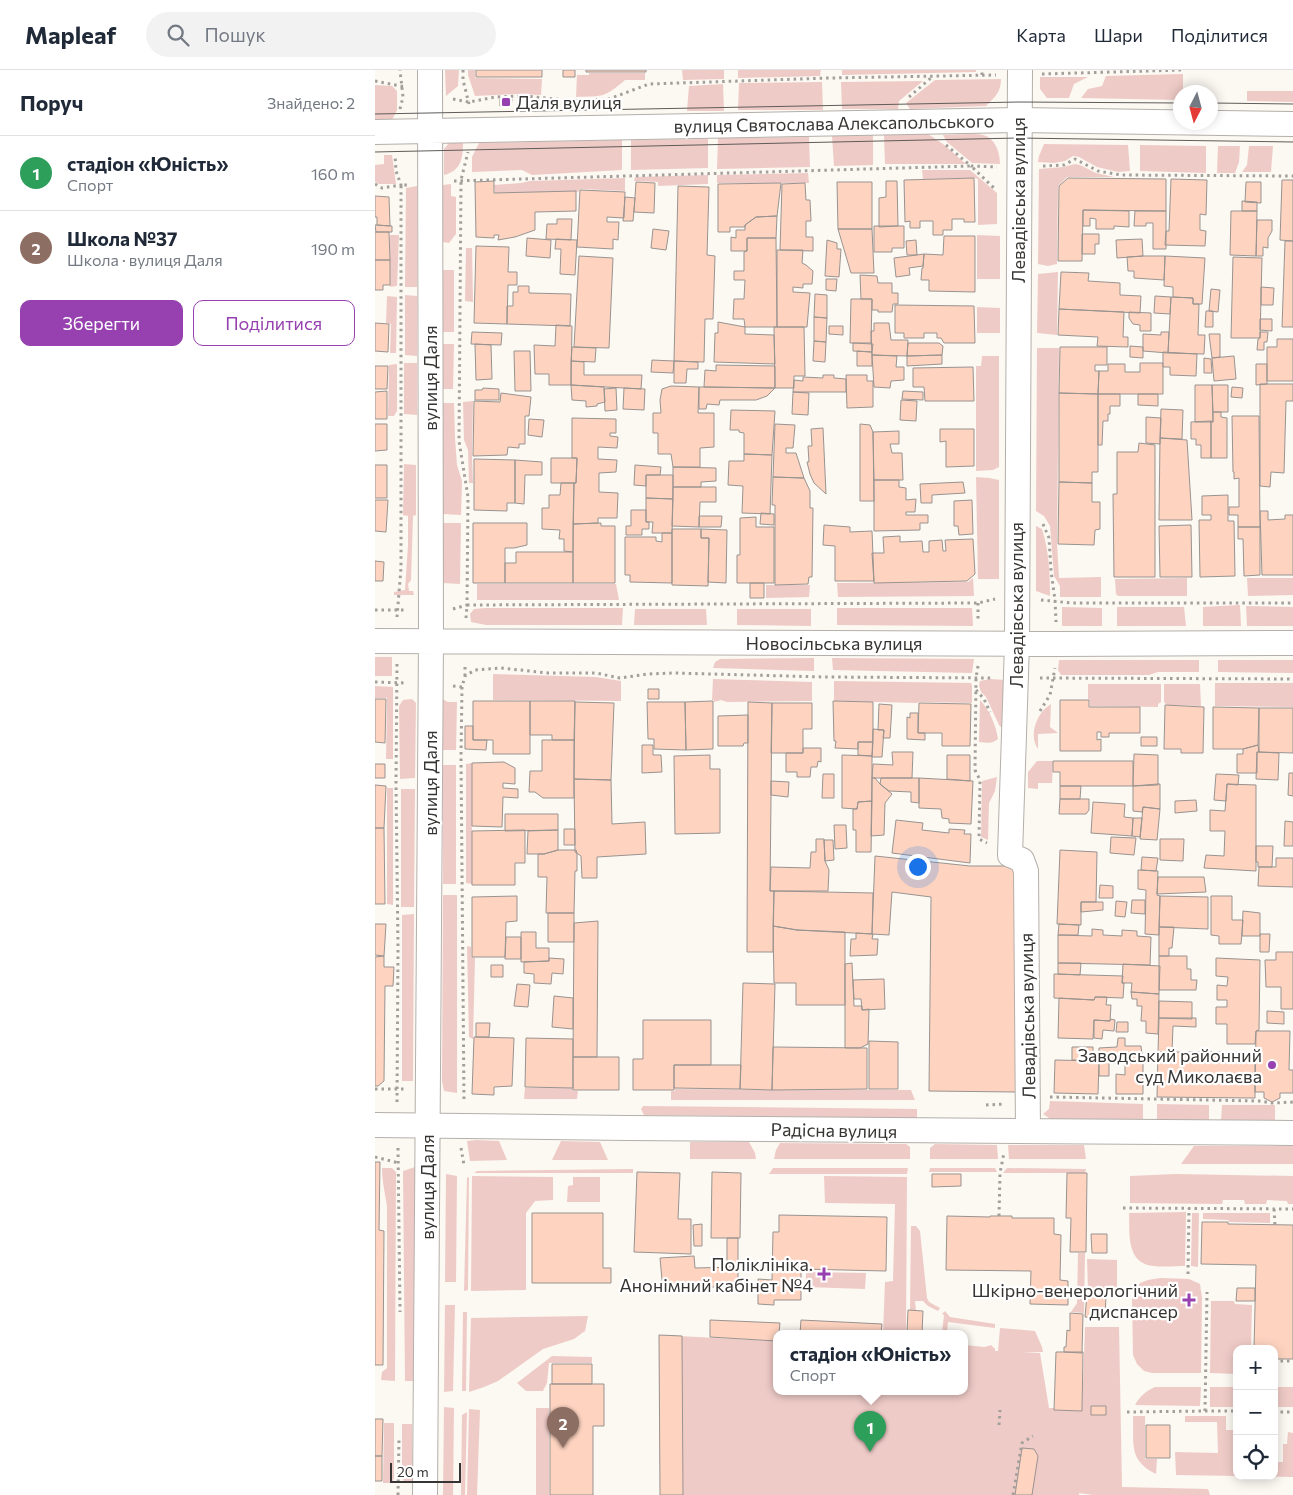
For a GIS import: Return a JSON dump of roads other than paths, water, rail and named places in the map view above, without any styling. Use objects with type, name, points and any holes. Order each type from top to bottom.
[{"type":"street","name":"вулиця Даля","points":[[425,1495],[431,685],[430,70]]},
{"type":"street","name":"Левадівська вулиця","points":[[1019,72],[1017,644],[1009,856],[1022,860],[1026,871],[1028,1132]]},
{"type":"street","name":"вулиця Святослава Алексапольського","points":[[375,132],[1018,120],[1293,124]]},
{"type":"street","name":"Новосільська вулиця","points":[[386,641],[1017,644],[1293,643]]},
{"type":"street","name":"Радісна вулиця","points":[[386,1125],[1293,1133]]},
{"type":"tram line","points":[[375,114],[1019,102],[1173,103]]},
{"type":"tram line","points":[[1218,103],[1293,104]]},
{"type":"tram line","points":[[375,152],[1018,138],[1293,142]]},
{"type":"place","name":"Даля вулиця","points":[[506,102]]},
{"type":"place","name":"Заводський районний суд Миколаєва","points":[[1272,1065]]},
{"type":"place","name":"Поліклініка. Анонімний кабінет №4","points":[[824,1274]]},
{"type":"place","name":"Шкірно-венерологічний диспансер","points":[[1189,1300]]},
{"type":"place","name":"Школа №37","points":[[563,1448]]},
{"type":"place","name":"стадіон «Юність»","points":[[870,1452]]}]
